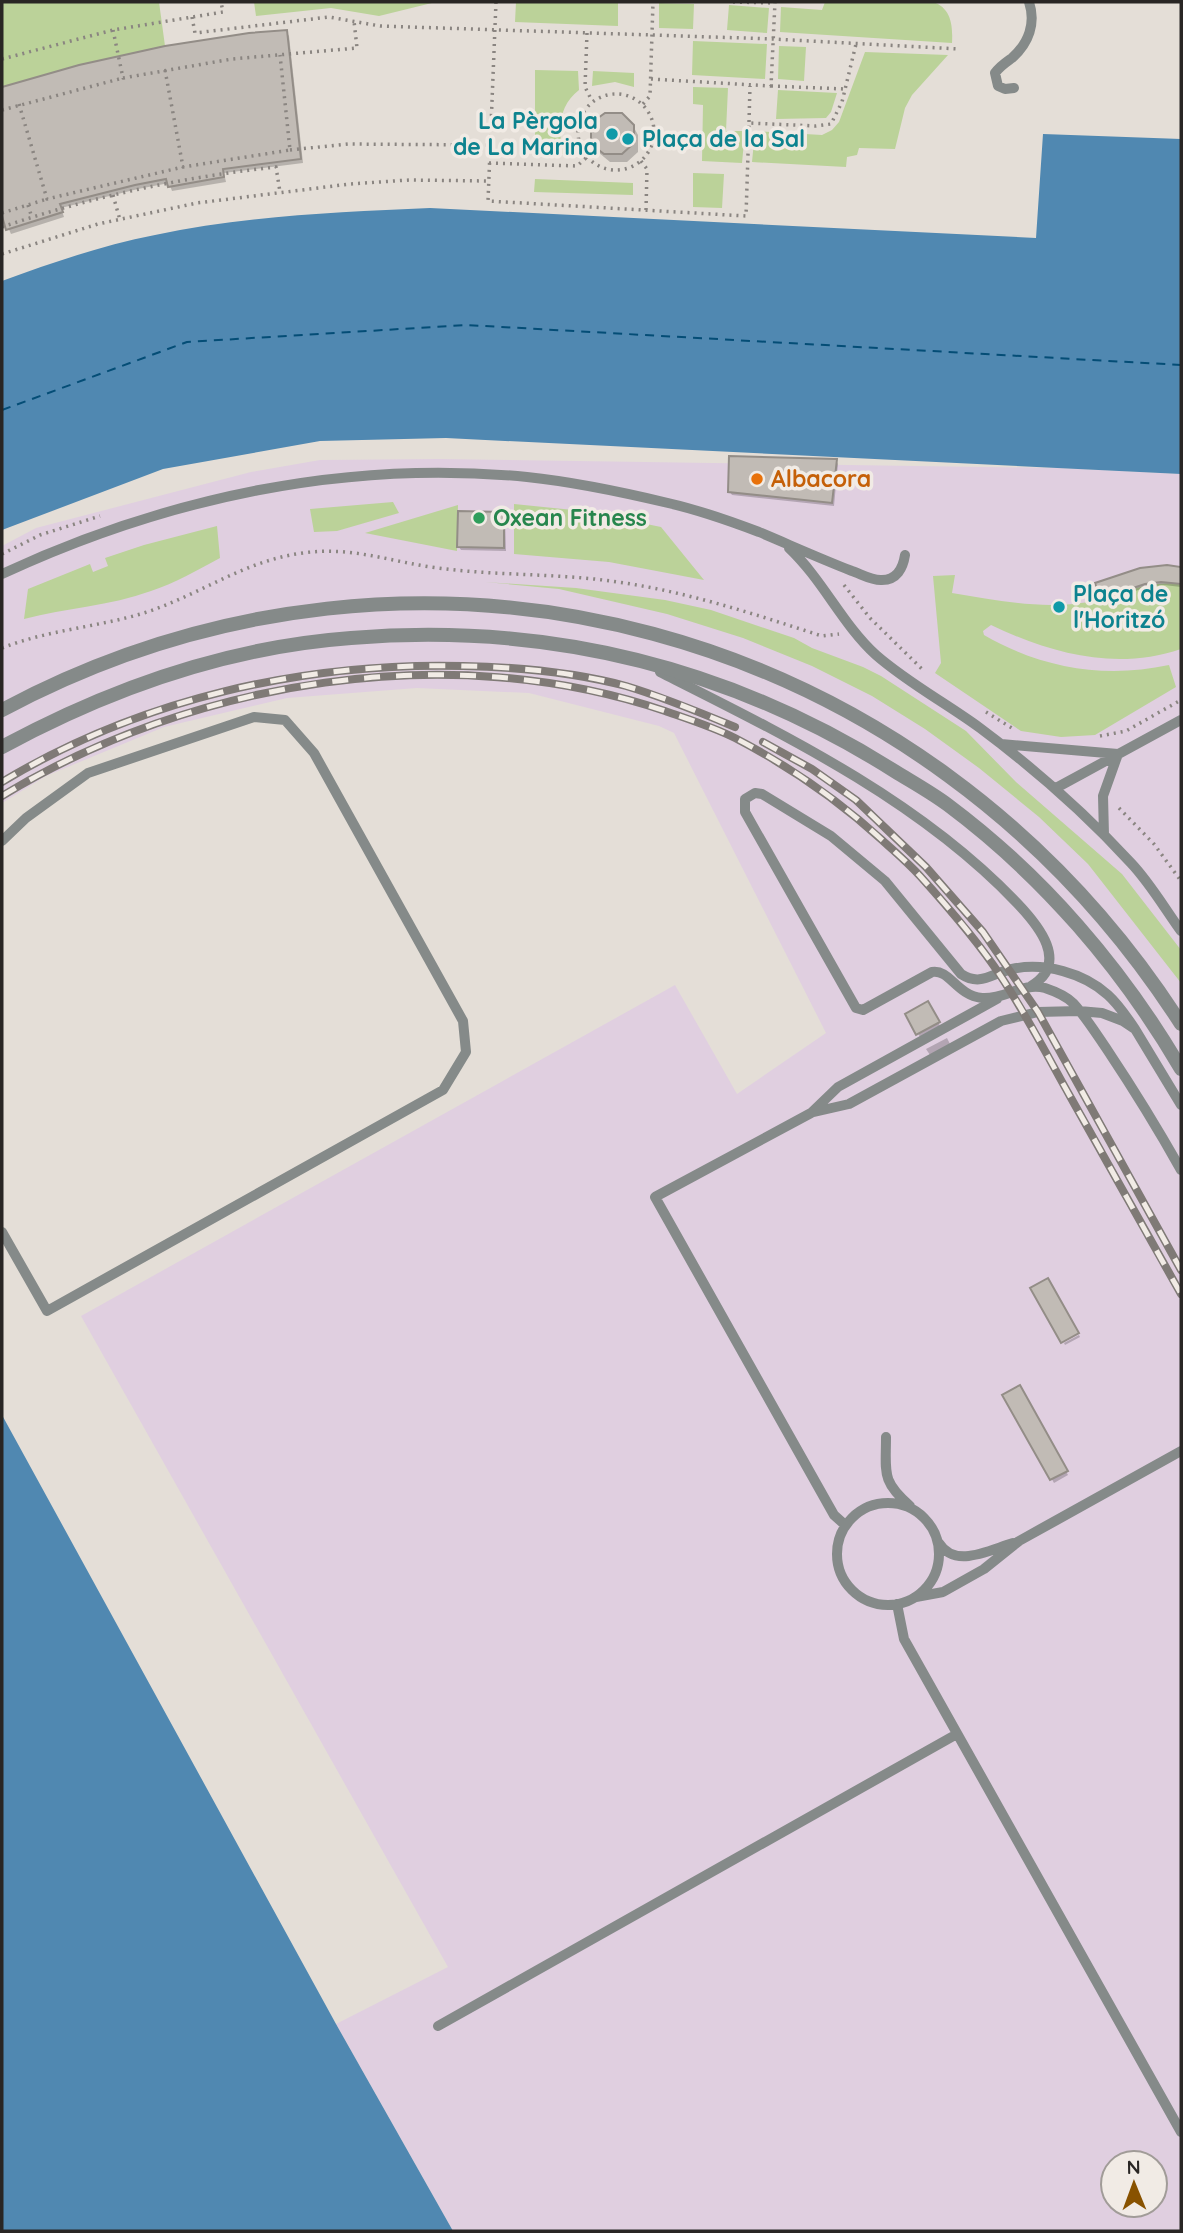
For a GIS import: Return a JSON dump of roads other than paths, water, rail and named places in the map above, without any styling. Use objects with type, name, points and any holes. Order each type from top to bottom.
[{"type":"street","points":[[2,710],[35,692],[103,663],[185,636],[267,617],[347,605],[434,603],[506,607],[587,618],[638,629],[720,653],[794,684],[881,730],[949,775],[1022,834],[1083,895],[1125,944],[1181,1024]]},
{"type":"street","points":[[2,747],[109,695],[192,667],[273,648],[337,639],[433,635],[503,638],[581,647],[636,659],[714,682],[784,711],[866,753],[947,804],[1022,867],[1079,927],[1141,1005],[1181,1069]]},
{"type":"lane","points":[[1014,88],[1004,89],[998,86],[995,73],[999,66],[1024,46],[1031,30],[1032,10],[1029,2]]},
{"type":"lane","points":[[2,574],[58,548],[206,501],[254,489],[402,474],[527,477],[577,484],[672,504],[735,524],[826,561],[883,580],[894,577],[901,570],[905,555]]},
{"type":"lane","points":[[785,544],[808,566],[855,633],[877,655],[1056,788],[1133,864],[1181,931]]},
{"type":"lane","points":[[636,659],[775,730],[926,824],[993,878],[1033,920],[1048,946],[1048,968],[1042,978],[1031,986],[1000,997],[838,1087],[811,1113]]},
{"type":"lane","points":[[2,841],[26,818],[88,774],[254,717],[285,720],[314,752],[463,1020],[466,1052],[443,1090],[47,1311],[2,1232]]},
{"type":"lane","points":[[1056,788],[1181,720]]},
{"type":"lane","points":[[1000,744],[1118,754]]},
{"type":"lane","points":[[1104,835],[1103,796],[1118,754]]},
{"type":"lane","points":[[1000,997],[980,998],[970,995],[961,991],[948,976],[932,971],[863,1010],[856,1008],[745,812],[745,799],[755,793],[762,794],[831,835],[885,881],[967,978],[982,980],[1020,967],[1048,968],[1072,975],[1107,994],[1135,1029],[1181,1105]]},
{"type":"lane","points":[[1031,986],[1067,998],[1079,1011],[1134,1090],[1181,1170]]},
{"type":"lane","points":[[844,1524],[834,1515],[655,1197],[811,1113],[849,1104],[1001,1021],[1038,1012],[1079,1011],[1102,1013],[1135,1029]]},
{"type":"lane","points":[[973,1013],[970,1017],[972,1025],[977,1030],[984,1030]]},
{"type":"lane","points":[[886,1437],[888,1484],[932,1527],[944,1551],[961,1557],[1019,1541]]},
{"type":"lane","points":[[915,1510],[902,1504],[884,1502],[867,1506],[844,1524],[837,1545],[837,1561],[842,1577],[852,1590],[865,1600],[881,1605],[897,1604],[915,1597],[943,1592],[984,1569],[1019,1541],[1181,1451]]},
{"type":"lane","points":[[915,1597],[928,1587],[936,1573],[940,1557],[938,1541]]},
{"type":"lane","points":[[897,1604],[904,1639],[1181,2132]]},
{"type":"lane","points":[[438,2026],[957,1734]]},
{"type":"water","points":[[1043,134],[1181,139],[1181,474],[446,438],[320,441],[163,469],[2,530],[2,281],[97,249],[223,223],[430,208],[1036,238]]},
{"type":"water","points":[[2,1415],[336,2024],[453,2231],[2,2231]]},
{"type":"railway","points":[[2,782],[55,753],[110,728],[224,691],[283,679],[403,666],[524,669],[606,681],[640,690],[735,727]]},
{"type":"railway","points":[[2,796],[77,756],[156,724],[239,699],[325,683],[412,675],[498,677],[583,689],[665,711],[718,730],[774,760],[848,811],[911,867],[962,924],[1019,1005],[1181,1294]]},
{"type":"railway","points":[[763,742],[812,769],[856,800],[926,867],[983,932],[1038,1012],[1181,1270]]},
{"type":"place","name":"La Pèrgola de La Marina","points":[[612,134]]},
{"type":"place","name":"Plaça de la Sal","points":[[628,139]]},
{"type":"place","name":"Albacora","points":[[757,479]]},
{"type":"place","name":"Oxean Fitness","points":[[479,518]]},
{"type":"place","name":"Plaça de l'Horitzó","points":[[1059,607]]}]
